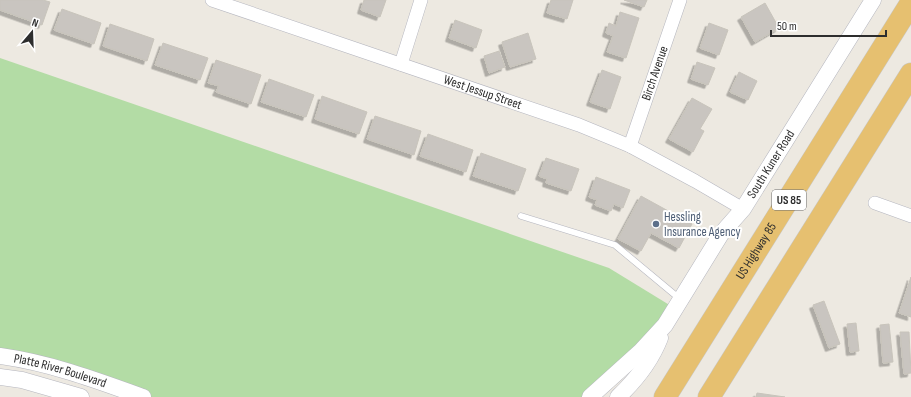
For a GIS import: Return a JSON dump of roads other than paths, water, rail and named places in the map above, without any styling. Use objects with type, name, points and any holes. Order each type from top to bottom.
[{"type":"highway","name":"US Highway 85","points":[[665,397],[911,3]]},
{"type":"highway","name":"US 85","points":[[710,397],[911,74]]},
{"type":"street","name":"West Jessup Street","points":[[212,0],[235,4],[400,64],[579,125],[630,146],[743,209]]},
{"type":"street","points":[[400,64],[421,0]]},
{"type":"street","name":"Birch Avenue","points":[[630,146],[680,0]]},
{"type":"street","name":"South Kuner Road","points":[[665,325],[721,234],[743,209],[873,0]]},
{"type":"street","points":[[875,203],[911,216]]},
{"type":"street","points":[[590,397],[641,352],[665,325]]},
{"type":"street","points":[[618,397],[635,380],[651,357],[665,325]]},
{"type":"street","name":"Platte River Boulevard","points":[[0,356],[52,366],[143,397]]},
{"type":"street","name":"Platte River Boulevard","points":[[0,377],[22,380],[80,397]]},
{"type":"lane","points":[[521,216],[615,245],[681,300]]},
{"type":"place","name":"Hessling Insurance Agency","points":[[656,224]]}]
